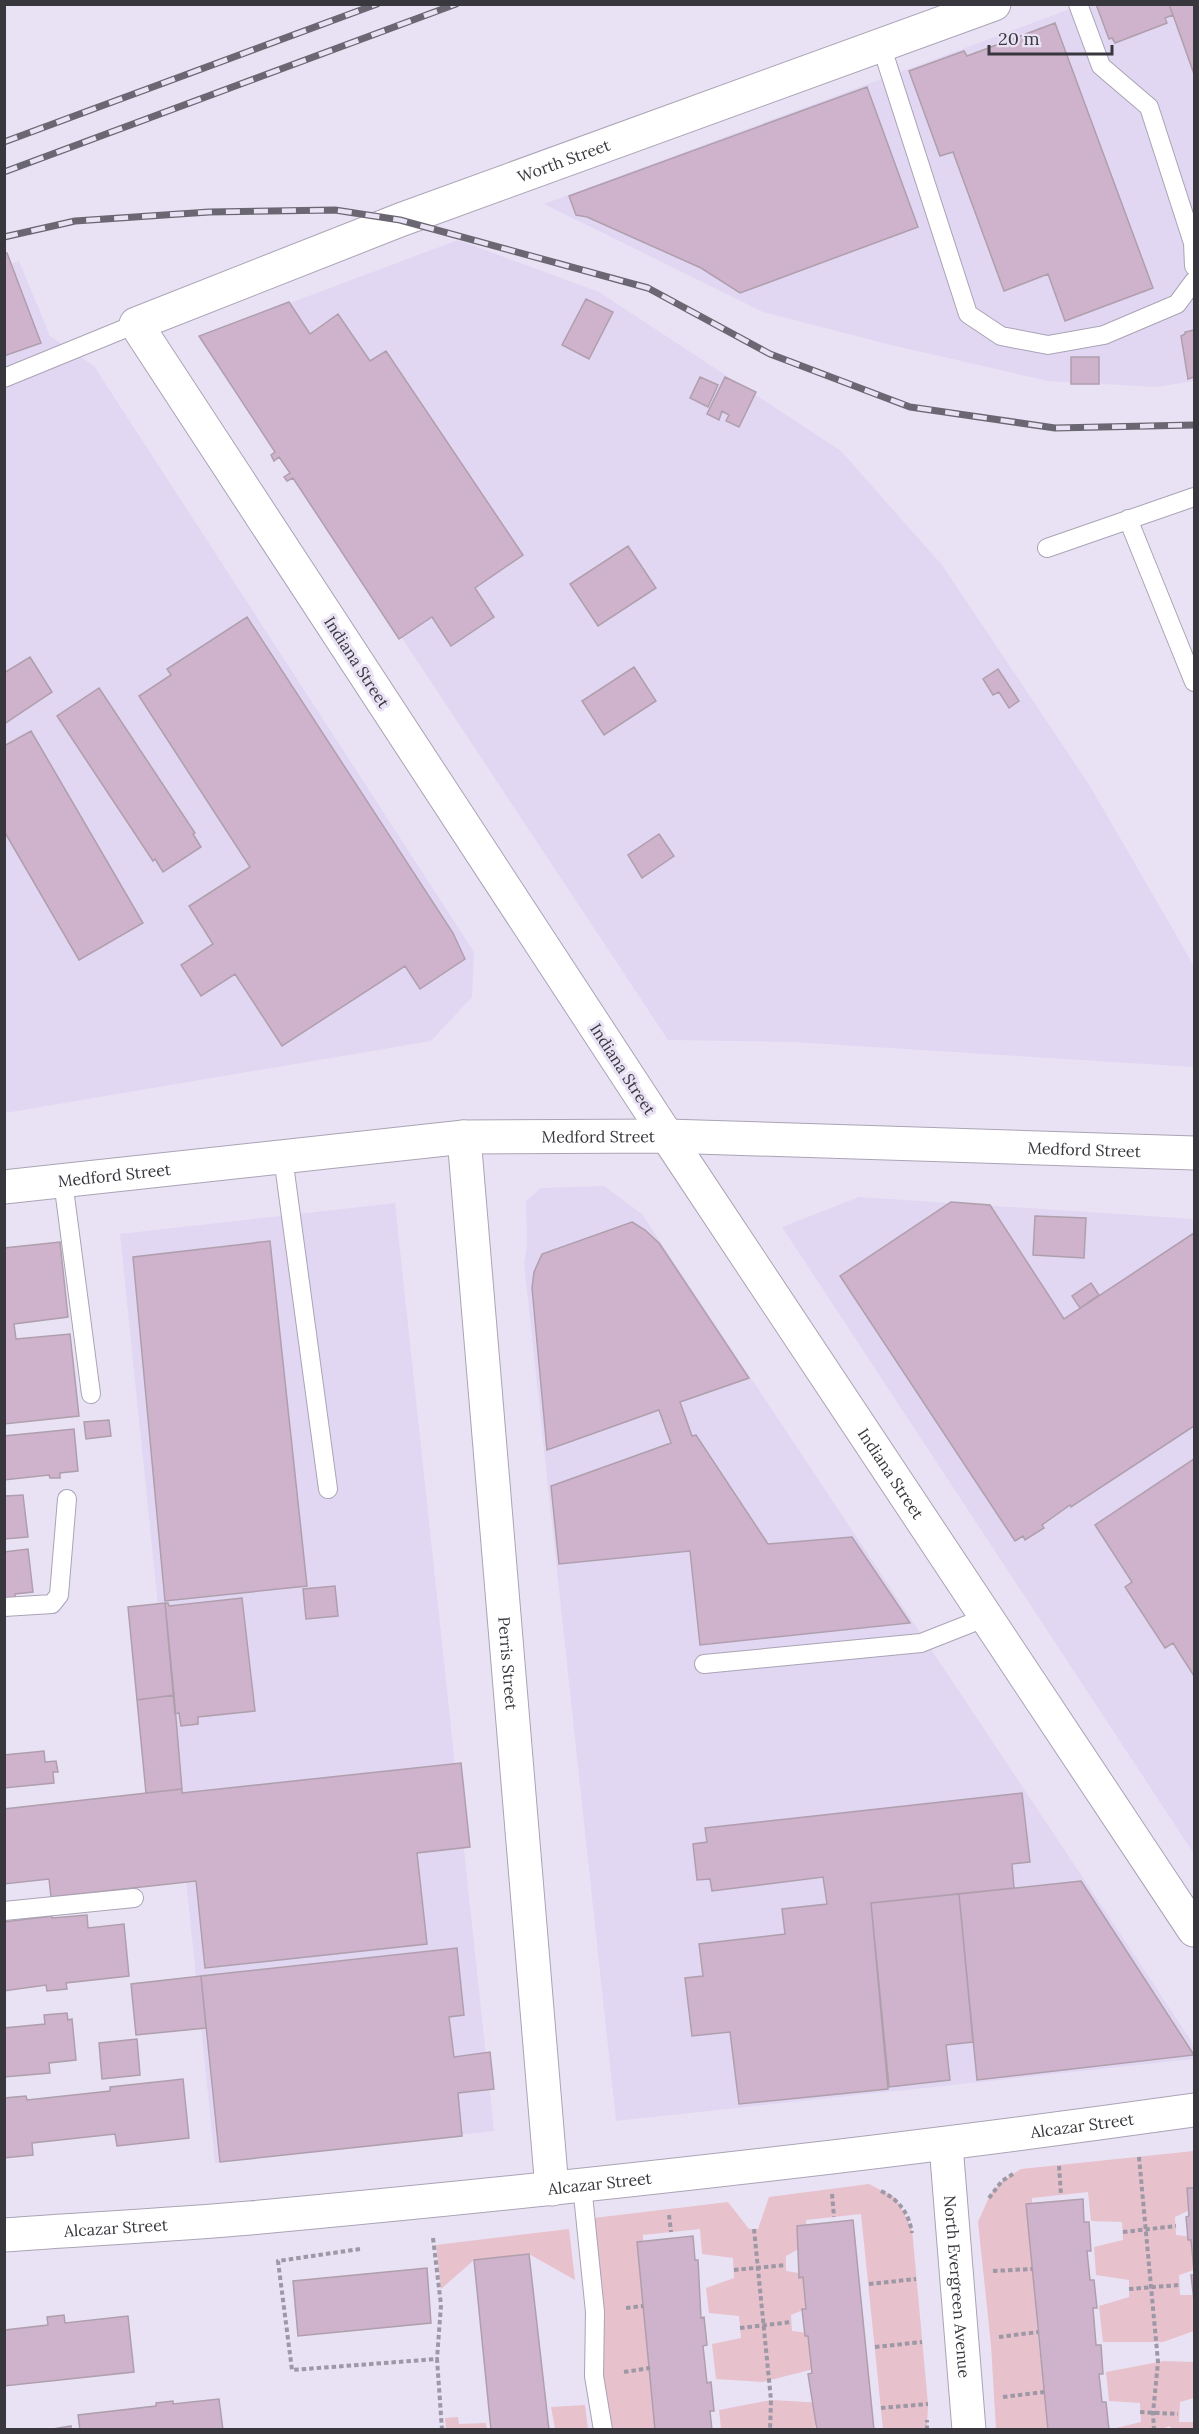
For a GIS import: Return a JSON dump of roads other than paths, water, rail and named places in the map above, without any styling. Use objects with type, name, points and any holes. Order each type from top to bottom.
[{"type":"street","name":"Worth Street","points":[[136,324],[400,220],[994,4]]},
{"type":"street","name":"Indiana Street","points":[[136,324],[667,1136],[1194,1930]]},
{"type":"street","name":"Medford Street","points":[[4,1187],[464,1137],[667,1136],[1194,1153]]},
{"type":"street","name":"Perris Street","points":[[464,1137],[567,2187]]},
{"type":"street","name":"Alcazar Street","points":[[4,2235],[248,2218],[567,2187],[946,2145],[1194,2110]]},
{"type":"street","name":"North Evergreen Avenue","points":[[946,2145],[969,2430]]},
{"type":"lane","points":[[1078,4],[1101,66],[1149,107],[1193,243],[1194,266]]},
{"type":"lane","points":[[881,45],[968,314],[1001,336],[1048,345],[1104,335],[1167,308],[1177,303],[1194,281]]},
{"type":"lane","points":[[4,378],[136,324]]},
{"type":"lane","points":[[1047,548],[1194,497]]},
{"type":"lane","points":[[1128,519],[1190,658],[1194,682]]},
{"type":"lane","points":[[283,1157],[328,1489]]},
{"type":"lane","points":[[63,1181],[91,1394]]},
{"type":"lane","points":[[4,1606],[52,1604],[59,1595],[67,1499]]},
{"type":"lane","points":[[704,1664],[921,1643],[987,1617]]},
{"type":"lane","points":[[4,1911],[134,1898]]},
{"type":"lane","points":[[567,2187],[596,2312],[594,2376],[603,2430]]},
{"type":"railway","points":[[4,142],[377,4]]},
{"type":"railway","points":[[4,172],[456,4]]},
{"type":"railway","points":[[4,237],[75,221],[209,212],[335,210],[400,220],[648,288],[770,354],[910,407],[1055,428],[1194,425]]}]
